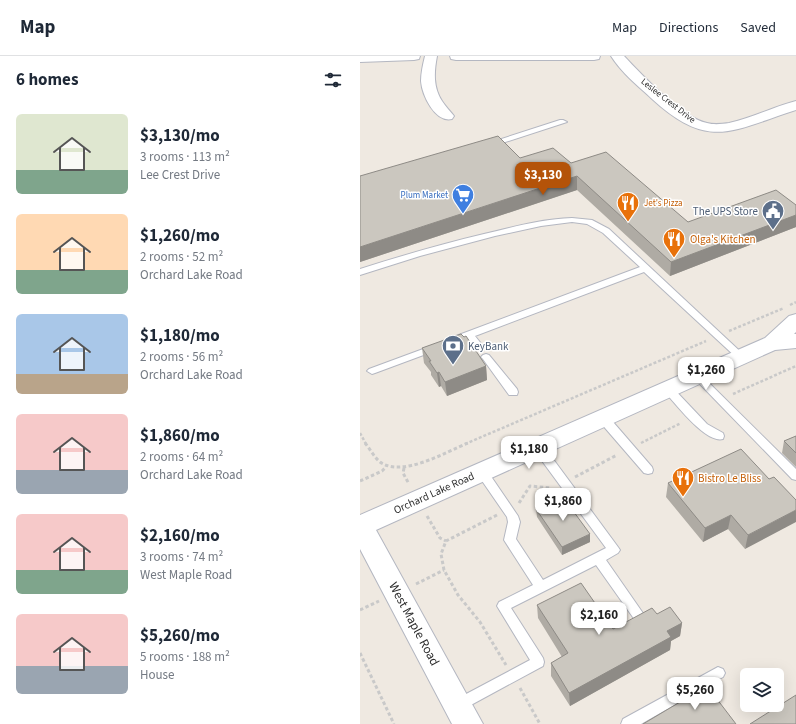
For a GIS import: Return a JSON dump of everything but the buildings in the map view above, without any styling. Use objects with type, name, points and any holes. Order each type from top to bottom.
[{"type":"main road","name":"Orchard Lake Road","points":[[772,343],[796,321]]},
{"type":"main road","name":"Orchard Lake Road","points":[[360,525],[772,343],[796,340]]},
{"type":"main road","name":"West Maple Road","points":[[360,525],[463,715]]},
{"type":"street","points":[[360,58],[414,56]]},
{"type":"street","points":[[431,56],[427,81],[431,96],[438,108],[447,116]]},
{"type":"street","points":[[456,56],[594,56]]},
{"type":"street","name":"Leslee Crest Drive","points":[[617,56],[638,79],[660,98],[689,120],[705,127],[720,128],[738,124],[796,105]]},
{"type":"lane","points":[[479,147],[563,122]]},
{"type":"lane","points":[[360,272],[466,240],[565,220],[589,222],[606,231],[740,357]]},
{"type":"lane","points":[[372,371],[646,268]]},
{"type":"lane","points":[[469,335],[478,346]]},
{"type":"lane","points":[[486,357],[514,392]]},
{"type":"lane","points":[[697,376],[796,476]]},
{"type":"lane","points":[[668,389],[703,427],[719,436]]},
{"type":"lane","points":[[603,418],[648,470]]},
{"type":"lane","points":[[463,715],[513,676],[538,662],[503,606],[614,550],[538,447]]},
{"type":"lane","points":[[482,472],[508,510],[514,522],[510,540],[541,587]]},
{"type":"lane","points":[[598,558],[641,618]]},
{"type":"lane","points":[[628,724],[718,673]]},
{"type":"path","points":[[360,433],[379,462],[386,467],[404,468],[423,462],[796,302]]},
{"type":"path","points":[[720,399],[796,366]]},
{"type":"path","points":[[540,724],[480,622],[458,595],[444,570],[441,554],[446,541],[521,502],[530,486],[549,488],[564,482],[693,416]]},
{"type":"path","points":[[360,481],[382,471],[386,467]]},
{"type":"path","points":[[404,468],[404,473]]},
{"type":"path","points":[[440,538],[446,541]]},
{"type":"path","points":[[436,574],[444,570]]},
{"type":"path","points":[[360,653],[394,724]]},
{"type":"place","name":"Plum Market","points":[[463,214]]},
{"type":"place","name":"Jet's Pizza","points":[[628,222]]},
{"type":"place","name":"The UPS Store","points":[[773,230]]},
{"type":"place","name":"Olga's Kitchen","points":[[674,258]]},
{"type":"place","name":"KeyBank","points":[[453,366]]},
{"type":"place","name":"Bistro Le Bliss","points":[[683,498]]}]
